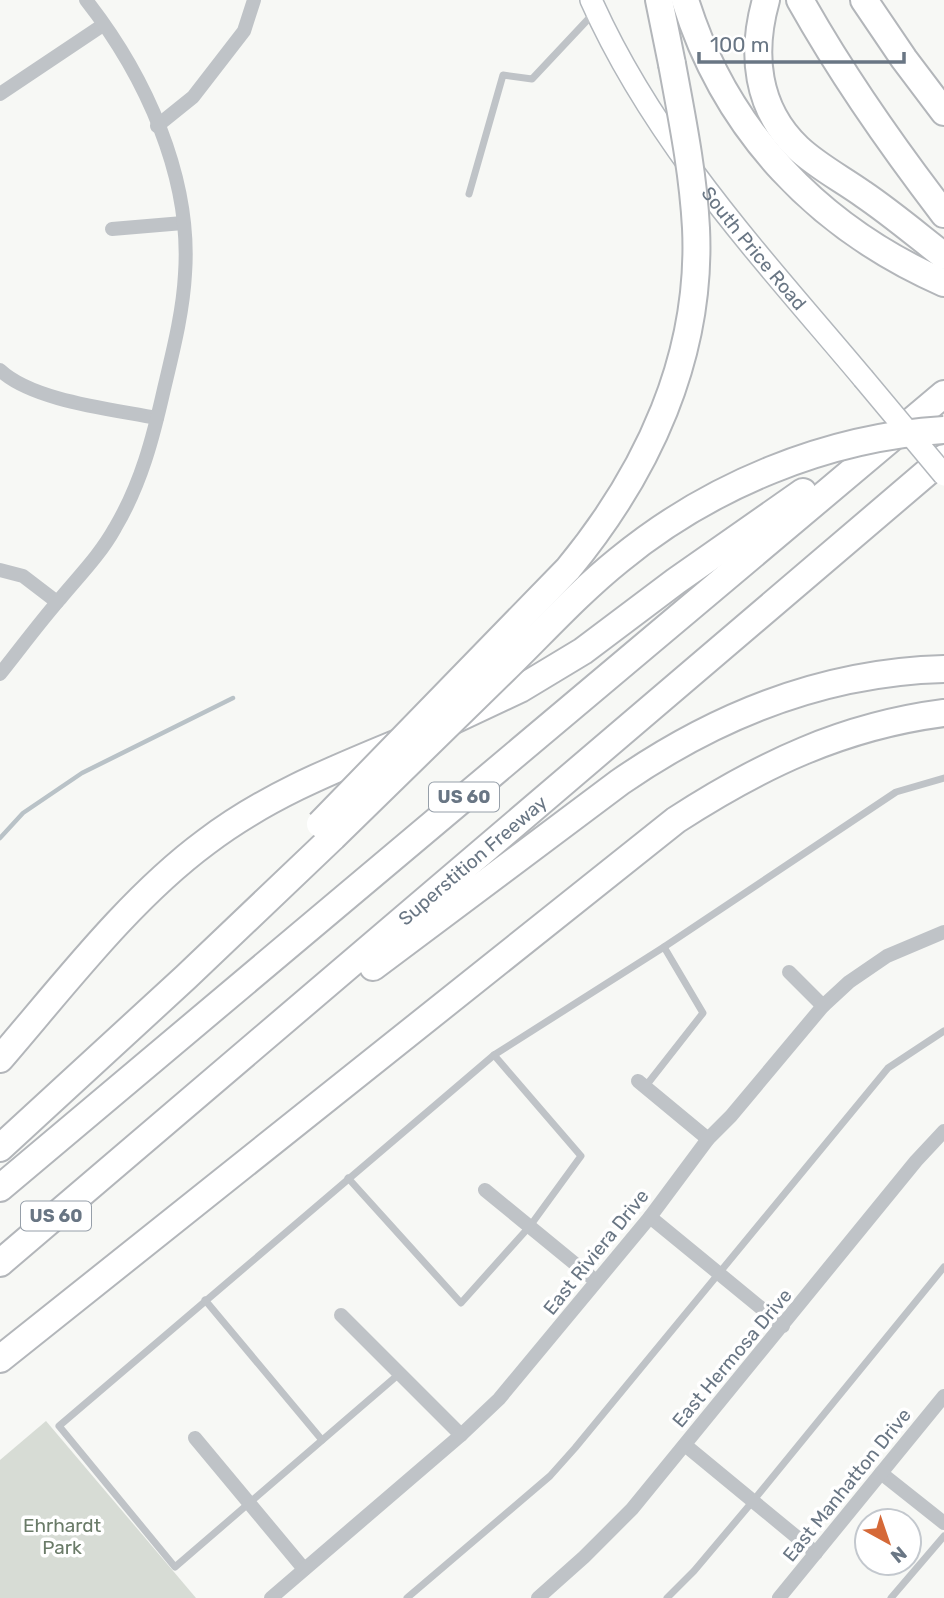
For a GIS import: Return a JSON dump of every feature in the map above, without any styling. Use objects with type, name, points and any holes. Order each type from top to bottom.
[{"type":"highway","points":[[1,1148],[196,968],[568,569],[592,541],[630,483],[668,406],[683,356],[696,263],[696,228],[689,157],[659,0]]},
{"type":"highway","points":[[685,0],[717,78],[747,128],[803,191],[856,236],[910,268],[944,283]]},
{"type":"highway","points":[[766,0],[758,32],[757,52],[759,76],[776,120],[799,149],[891,214],[944,256]]},
{"type":"highway","points":[[864,0],[941,107]]},
{"type":"highway","points":[[805,8],[893,147],[944,214]]},
{"type":"highway","points":[[0,1059],[119,922],[170,872],[241,817],[308,780],[466,716],[554,669],[606,635],[676,581],[842,464],[937,400]]},
{"type":"highway","name":"US 60","points":[[0,1188],[937,400]]},
{"type":"highway","points":[[326,830],[644,540],[705,503],[769,471],[849,445],[924,431],[944,430]]},
{"type":"highway","name":"Superstition Freeway","points":[[0,1263],[944,458]]},
{"type":"highway","points":[[111,1169],[218,1095],[390,954],[656,757],[726,720],[792,694],[866,676],[944,669]]},
{"type":"highway","points":[[0,1359],[676,820],[722,790],[775,762],[822,742],[870,727],[944,713]]},
{"type":"main road","name":"South Price Road","points":[[594,5],[644,102],[699,182],[944,475]]},
{"type":"street","points":[[0,674],[92,562],[128,505],[142,475],[157,418],[183,292],[183,223],[181,197],[174,171],[158,126],[117,45],[86,0]]},
{"type":"street","points":[[158,126],[193,97],[236,42],[244,31],[254,0]]},
{"type":"street","points":[[0,94],[103,25]]},
{"type":"street","points":[[112,229],[183,223]]},
{"type":"street","points":[[0,370],[44,395],[157,418]]},
{"type":"street","points":[[0,570],[23,576],[57,602]]},
{"type":"street","name":"East Riviera Drive","points":[[271,1598],[461,1435],[499,1399],[650,1217],[708,1139],[731,1116],[823,1006],[849,982],[887,956],[944,932]]},
{"type":"street","points":[[789,972],[823,1006]]},
{"type":"street","points":[[641,1084],[708,1139]]},
{"type":"street","name":"East Hermosa Drive","points":[[537,1598],[584,1557],[632,1509],[916,1161],[944,1131]]},
{"type":"street","points":[[485,1189],[596,1281]]},
{"type":"street","points":[[650,1217],[783,1326]]},
{"type":"street","points":[[341,1315],[461,1435]]},
{"type":"street","name":"East Manhatton Drive","points":[[779,1598],[944,1396]]},
{"type":"street","points":[[195,1438],[304,1569]]},
{"type":"street","points":[[685,1445],[816,1553]]},
{"type":"street","points":[[881,1473],[944,1523]]},
{"type":"lane","points":[[469,194],[503,75],[532,79],[594,5]]},
{"type":"lane","points":[[400,1374],[175,1567],[59,1426],[494,1055],[664,947],[896,792],[944,778]]},
{"type":"lane","points":[[641,1084],[703,1013],[664,947]]},
{"type":"lane","points":[[407,1598],[550,1476],[720,1275],[888,1068],[944,1031]]},
{"type":"lane","points":[[348,1178],[461,1303],[530,1226],[581,1156],[494,1055]]},
{"type":"lane","points":[[667,1598],[694,1571],[753,1501],[944,1267]]},
{"type":"lane","points":[[205,1300],[322,1440]]},
{"type":"lane","points":[[891,1598],[944,1536]]},
{"type":"green space","name":"Ehrhardt Park","points":[[46,1421],[196,1598],[0,1598],[0,1460]]},
{"type":"waterway","points":[[0,838],[23,813],[82,773],[233,698]]}]
